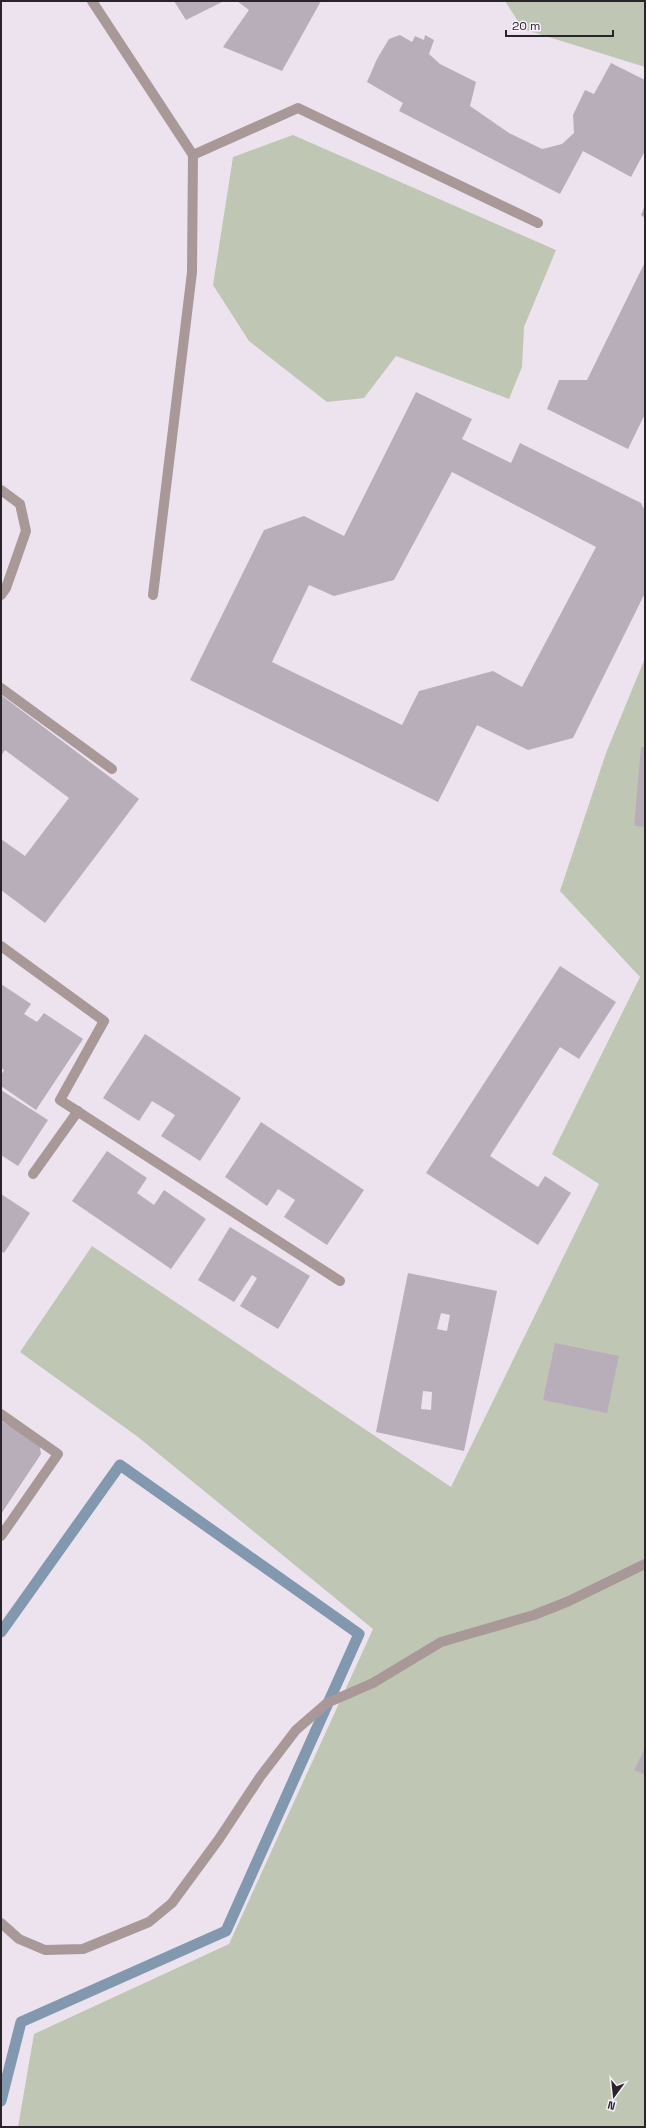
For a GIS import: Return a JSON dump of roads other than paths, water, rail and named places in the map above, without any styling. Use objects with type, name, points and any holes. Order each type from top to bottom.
[{"type":"street","points":[[92,1],[193,155],[192,272],[153,595]]},
{"type":"street","points":[[193,155],[298,108],[538,223]]},
{"type":"street","points":[[1,490],[20,504],[26,532],[6,588],[1,595]]},
{"type":"street","points":[[1,688],[112,769]]},
{"type":"street","points":[[1,946],[104,1021],[60,1100],[340,1280]]},
{"type":"street","points":[[33,1174],[78,1111]]},
{"type":"street","points":[[1,1414],[58,1454],[1,1536]]},
{"type":"street","points":[[1,1923],[19,1939],[45,1950],[83,1949],[149,1922],[172,1903],[219,1839],[260,1777],[296,1730],[327,1703],[373,1683],[441,1642],[534,1615],[569,1601],[645,1564]]},
{"type":"waterway","points":[[1,1632],[120,1465],[359,1634],[226,1931],[21,2022],[1,2101]]}]
